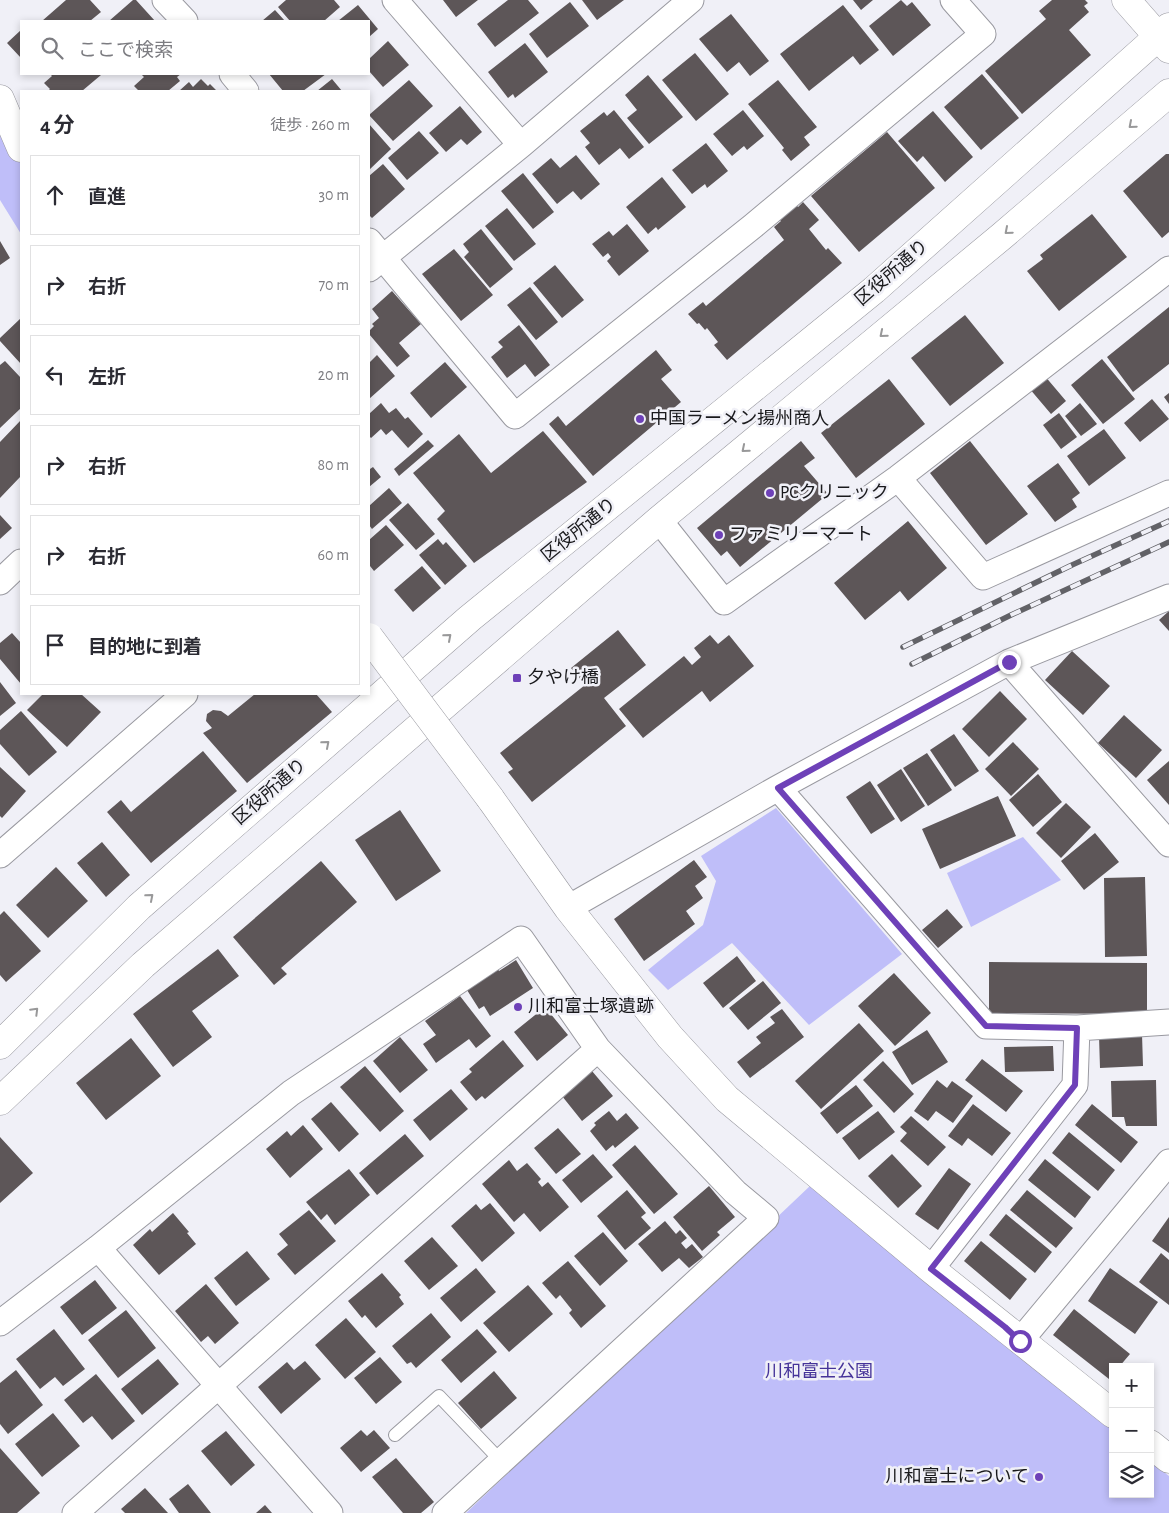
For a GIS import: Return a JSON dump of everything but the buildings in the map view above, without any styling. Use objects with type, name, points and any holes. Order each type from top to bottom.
[{"type":"street","points":[[165,0],[184,20]]},
{"type":"street","points":[[395,0],[521,145]]},
{"type":"street","points":[[683,2],[521,145],[373,256],[515,416],[753,226],[983,34],[953,0]]},
{"type":"street","points":[[1126,0],[1165,37]]},
{"type":"street","name":"区役所通り","points":[[0,1045],[139,907],[462,625],[874,290],[1165,37]]},
{"type":"street","points":[[233,75],[245,90]]},
{"type":"street","points":[[0,1102],[143,965],[659,520],[1002,236],[1169,94]]},
{"type":"street","points":[[0,99],[20,146]]},
{"type":"street","points":[[659,520],[724,602],[898,478],[1169,269]]},
{"type":"street","points":[[898,478],[983,577],[1169,494]]},
{"type":"street","points":[[0,582],[20,563]]},
{"type":"street","points":[[568,908],[778,788],[1009,662],[1169,597]]},
{"type":"street","points":[[370,638],[490,798],[568,908],[670,1037],[727,1099],[931,1269],[1109,1411]]},
{"type":"street","points":[[1009,662],[1169,844]]},
{"type":"street","points":[[0,855],[185,695]]},
{"type":"street","points":[[778,788],[986,1026],[1077,1028],[1169,1022]]},
{"type":"street","points":[[0,1323],[98,1248],[291,1093],[521,939],[598,1049],[735,1192],[766,1218],[445,1513]]},
{"type":"street","points":[[931,1269],[1075,1085],[1077,1028]]},
{"type":"street","points":[[79,1512],[598,1049]]},
{"type":"street","points":[[1020,1341],[1169,1162]]},
{"type":"street","points":[[98,1248],[330,1513]]},
{"type":"street","points":[[1154,1447],[1169,1458]]},
{"type":"lane","points":[[395,1435],[439,1396],[501,1461]]},
{"type":"green space","points":[[0,121],[20,160],[20,232],[0,200]]},
{"type":"green space","points":[[776,808],[902,954],[809,1025],[732,943],[668,990],[648,970],[703,925],[716,881],[701,856]]},
{"type":"green space","points":[[1023,837],[1061,880],[971,927],[947,873]]},
{"type":"green space","name":"川和富士公園","points":[[811,1185],[1109,1427],[1109,1498],[1154,1498],[1154,1464],[1169,1476],[1169,1513],[466,1513]]},
{"type":"railway","points":[[903,647],[1072,565],[1169,521]]},
{"type":"railway","points":[[912,664],[1011,615],[1169,542]]},
{"type":"place","name":"中国ラーメン揚州商人","points":[[640,419]]},
{"type":"place","name":"PCクリニック","points":[[770,493]]},
{"type":"place","name":"ファミリーマート","points":[[719,535]]},
{"type":"place","name":"夕やけ橋","points":[[517,678]]},
{"type":"place","name":"川和富士塚遺跡","points":[[518,1007]]},
{"type":"place","name":"川和富士について","points":[[1039,1477]]},
{"type":"route","points":[[1009,662],[778,788],[986,1026],[1077,1028],[1075,1085],[931,1269],[1020,1341]]}]
